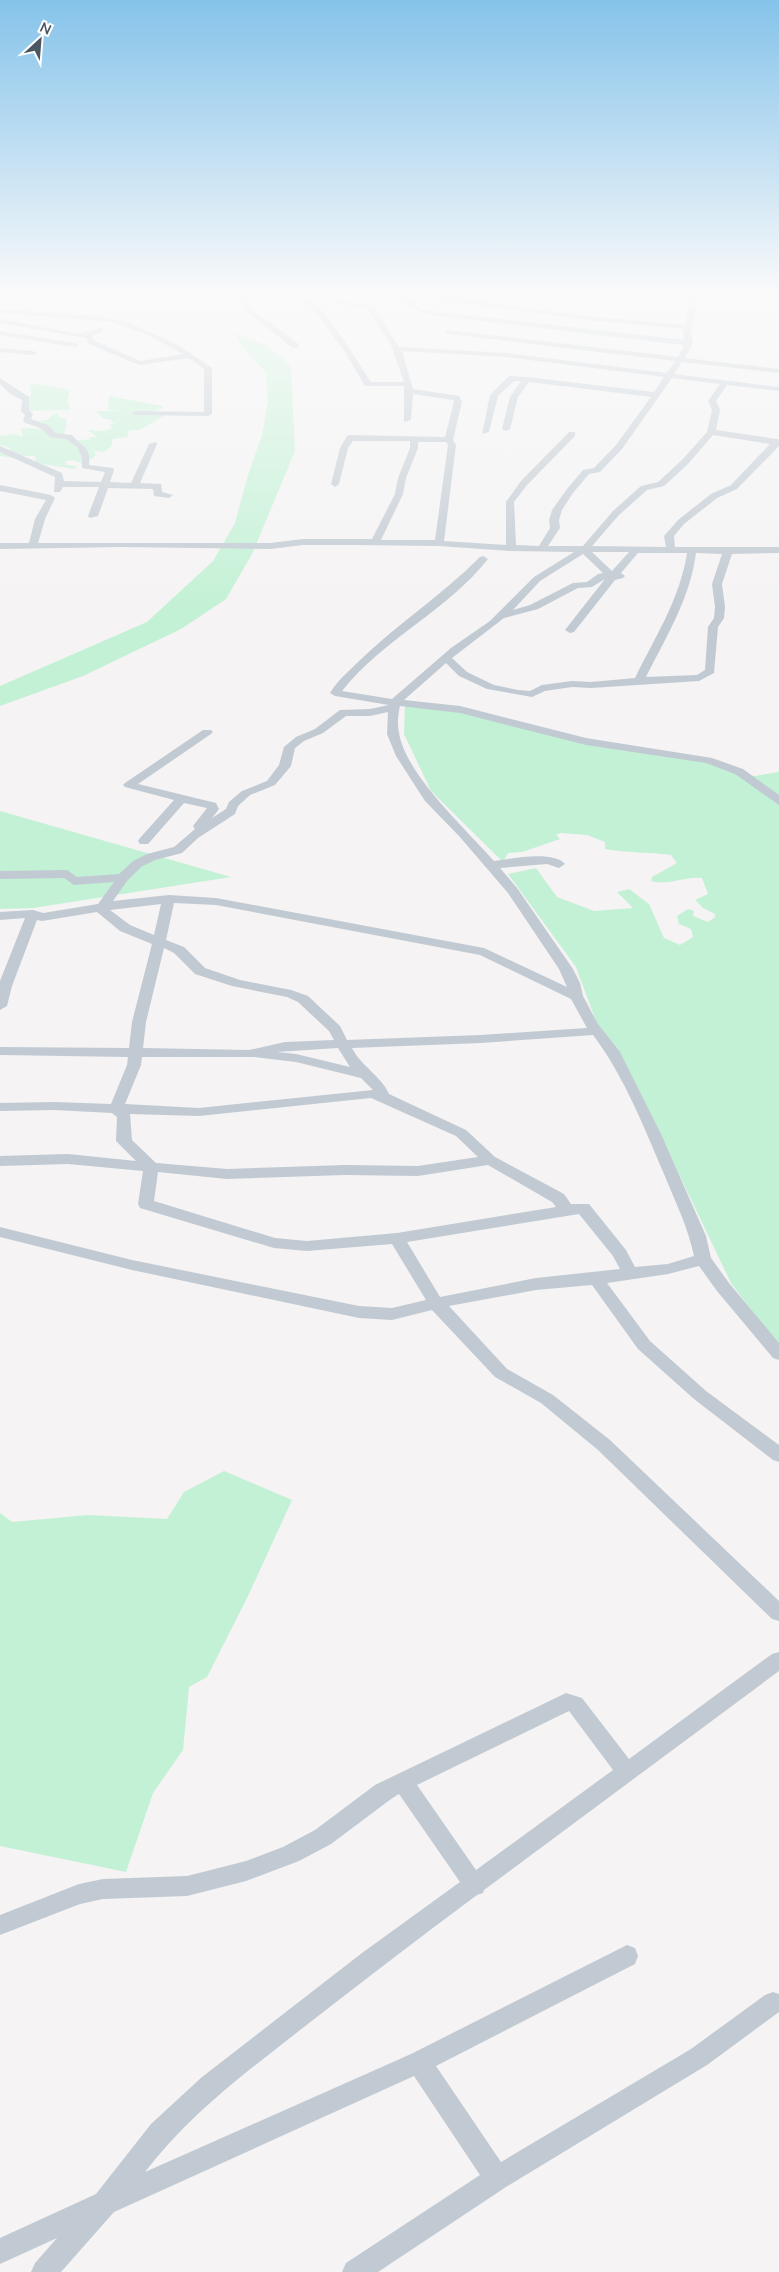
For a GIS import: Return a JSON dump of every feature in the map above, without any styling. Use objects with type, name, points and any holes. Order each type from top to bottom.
[{"type":"street","points":[[26,399],[25,411],[29,414],[26,420],[44,427],[53,435],[69,437],[73,442],[80,445],[86,457],[86,467],[110,470],[107,484],[94,516]]},
{"type":"street","points":[[135,414],[208,414],[209,399]]},
{"type":"street","points":[[407,420],[408,399]]},
{"type":"street","points":[[438,543],[452,445],[449,440],[458,402],[457,399]]},
{"type":"street","points":[[485,432],[493,399]]},
{"type":"street","points":[[506,430],[514,399]]},
{"type":"street","points":[[542,548],[555,528],[554,520],[557,510],[570,491],[586,472],[598,470],[612,455],[653,399]]},
{"type":"street","points":[[713,399],[712,401],[716,410],[711,432],[691,456],[661,484],[644,488],[616,513],[582,549],[537,579],[501,616],[446,658],[394,705],[392,717],[393,734],[402,756],[436,807],[513,891],[566,969],[574,983],[576,996],[597,1031],[613,1052],[654,1134],[698,1236],[703,1259],[723,1287],[779,1354]]},
{"type":"street","points":[[711,432],[777,440]]},
{"type":"street","points":[[511,548],[510,502],[524,484],[572,434]]},
{"type":"street","points":[[335,484],[344,448],[350,438],[449,440]]},
{"type":"street","points":[[375,543],[399,494],[402,478],[414,448],[414,439]]},
{"type":"street","points":[[670,550],[669,536],[681,522],[714,496],[734,487],[777,440]]},
{"type":"street","points":[[135,484],[153,444]]},
{"type":"street","points":[[0,450],[59,475],[62,479],[37,525],[33,541],[35,545]]},
{"type":"street","points":[[60,484],[135,484],[158,486],[157,494],[169,495]]},
{"type":"street","points":[[0,488],[51,498]]},
{"type":"street","points":[[0,546],[154,544],[270,546],[303,542],[438,543],[511,548],[637,551],[728,552],[779,550]]},
{"type":"street","points":[[582,549],[612,577]]},
{"type":"street","points":[[570,630],[623,566],[626,559],[637,551]]},
{"type":"street","points":[[639,681],[678,601],[688,573],[692,551]]},
{"type":"street","points":[[446,658],[463,674],[491,686],[518,693],[532,694],[542,688],[572,684],[591,685],[700,678],[710,671],[713,627],[719,618],[720,607],[717,584],[728,552]]},
{"type":"street","points":[[394,705],[336,695],[334,692],[390,637],[468,575],[483,558]]},
{"type":"street","points":[[501,616],[534,607],[576,585],[588,585],[601,576],[612,577]]},
{"type":"street","points":[[101,909],[123,878],[141,861],[178,850],[194,835],[231,811],[233,805],[246,793],[271,783],[286,766],[290,747],[300,739],[320,731],[344,712],[364,714],[394,705],[415,702],[484,715],[570,738],[708,760],[747,774],[779,801]]},
{"type":"street","points":[[194,835],[214,807],[129,785],[207,732]]},
{"type":"street","points":[[144,841],[182,798]]},
{"type":"street","points":[[491,865],[548,860],[559,864]]},
{"type":"street","points":[[0,875],[67,874],[74,881],[123,878]]},
{"type":"street","points":[[0,916],[33,914],[42,917],[168,899],[213,900],[239,908],[484,952],[576,996]]},
{"type":"street","points":[[116,1109],[134,1065],[134,1052],[139,1022],[168,899]]},
{"type":"street","points":[[101,909],[120,925],[185,954],[200,971],[237,983],[298,997],[335,1029],[350,1060],[379,1088],[383,1097]]},
{"type":"street","points":[[0,1006],[5,986],[33,914]]},
{"type":"street","points":[[248,1054],[285,1046],[481,1039],[597,1031]]},
{"type":"street","points":[[0,1050],[248,1054],[296,1058],[363,1074]]},
{"type":"street","points":[[0,1107],[54,1106],[199,1112],[370,1094],[383,1097],[421,1116],[461,1132],[490,1160],[558,1198],[567,1210]]},
{"type":"street","points":[[116,1109],[124,1116],[124,1141],[151,1166]]},
{"type":"street","points":[[0,1161],[68,1160],[227,1174],[345,1170],[418,1171],[490,1160]]},
{"type":"street","points":[[151,1166],[146,1204],[274,1243],[307,1246],[397,1238],[583,1208],[620,1254],[630,1273]]},
{"type":"street","points":[[0,1232],[132,1265],[359,1312],[392,1314],[436,1303],[536,1284],[596,1280],[630,1273],[668,1269],[703,1259]]},
{"type":"street","points":[[397,1238],[436,1303],[501,1373],[547,1399],[604,1446],[779,1613]]},
{"type":"street","points":[[596,1280],[644,1345],[700,1395],[779,1456]]},
{"type":"street","points":[[44,2272],[105,2203],[160,2133],[211,2085],[370,1961],[475,1886],[779,1660]]},
{"type":"street","points":[[0,1925],[79,1894],[103,1889],[187,1886],[246,1871],[291,1854],[323,1836],[383,1792],[566,1702],[575,1704],[627,1772]]},
{"type":"street","points":[[403,1782],[475,1886]]},
{"type":"street","points":[[0,2250],[419,2062],[627,1956]]},
{"type":"street","points":[[355,2272],[497,2178],[699,2057],[773,2003]]},
{"type":"street","points":[[419,2062],[497,2178]]},
{"type":"green space","points":[[29,399],[68,399],[71,410],[26,411]]},
{"type":"green space","points":[[109,399],[125,399],[163,406],[162,409],[152,411],[169,413],[140,430],[129,430],[128,437],[112,439],[112,446],[103,452],[96,451],[94,453],[97,455],[83,464],[73,460],[66,461],[66,465],[77,466],[74,469],[36,463],[35,456],[20,456],[19,459],[0,456],[0,453],[8,453],[10,448],[0,445],[0,436],[15,434],[23,437],[21,428],[43,429],[44,423],[39,421],[48,420],[52,415],[59,413],[58,417],[65,418],[67,422],[64,435],[79,440],[97,437],[88,430],[103,431],[112,428],[110,425],[116,423],[103,418],[96,411],[120,411],[108,410]]},
{"type":"green space","points":[[268,399],[293,399],[295,451],[252,554],[226,599],[181,629],[83,676],[0,706],[0,686],[147,622],[213,561],[235,523],[248,475],[262,436]]},
{"type":"green space","points":[[418,703],[529,728],[707,762],[744,775],[755,776],[779,772],[779,1344],[770,1335],[731,1283],[644,1101],[597,1024],[576,967],[508,874],[536,868],[557,897],[594,911],[633,908],[617,892],[629,889],[649,904],[664,938],[680,945],[693,937],[691,929],[679,924],[677,916],[688,909],[694,911],[693,916],[708,922],[715,917],[715,914],[703,908],[695,900],[708,894],[702,878],[664,882],[651,881],[652,877],[677,863],[671,855],[605,849],[605,842],[587,835],[560,833],[556,835],[560,839],[522,852],[508,853],[503,862],[431,791],[404,734],[405,706]]},
{"type":"green space","points":[[0,811],[231,877],[33,908],[0,909]]},
{"type":"green space","points":[[224,1471],[292,1500],[248,1596],[207,1677],[189,1687],[183,1750],[153,1793],[126,1872],[0,1846],[0,1513],[12,1522],[88,1515],[167,1519],[184,1492]]}]
